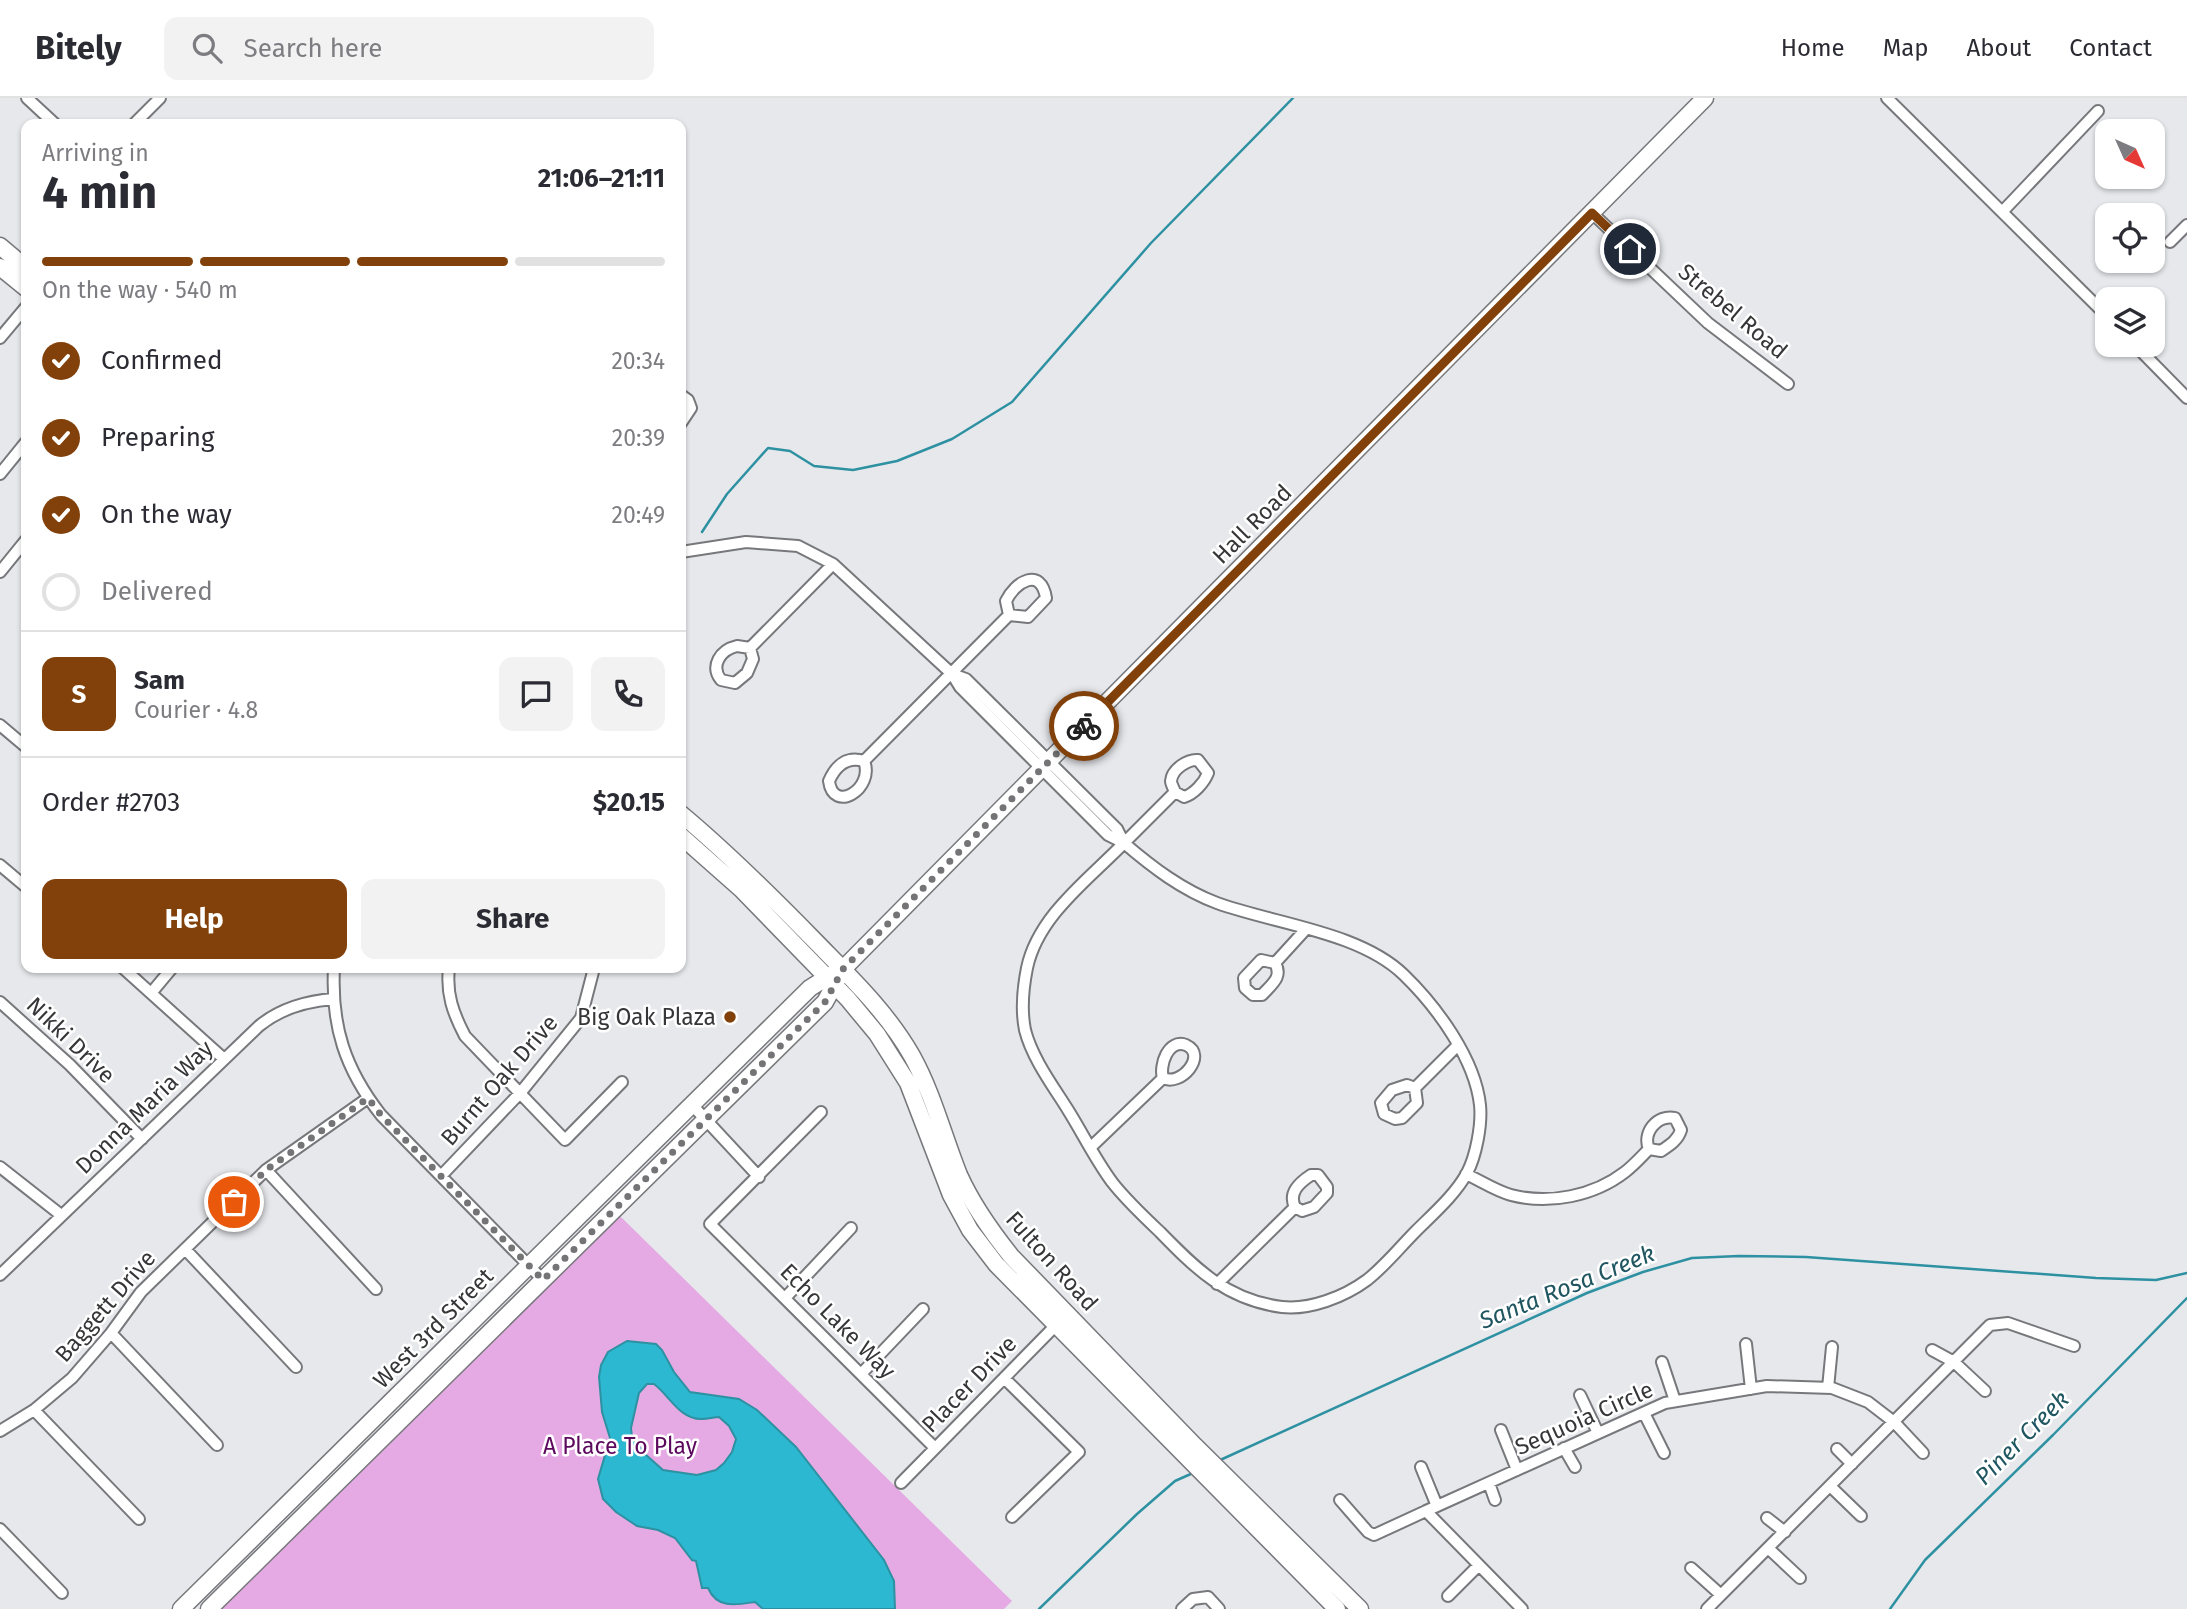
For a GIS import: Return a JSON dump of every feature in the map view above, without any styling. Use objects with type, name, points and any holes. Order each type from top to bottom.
[{"type":"main road","name":"Hall Road","points":[[843,969],[1705,98]]},
{"type":"main road","points":[[0,246],[21,264]]},
{"type":"main road","points":[[0,267],[21,284]]},
{"type":"main road","name":"Fulton Road","points":[[686,818],[754,879],[882,1012],[911,1054],[931,1095],[960,1177],[989,1228],[1061,1320]]},
{"type":"main road","name":"Fulton Road","points":[[686,840],[741,889],[869,1023],[901,1070],[919,1109],[943,1177],[970,1230],[1009,1279],[1061,1320],[1230,1490],[1360,1609]]},
{"type":"main road","name":"West 3rd Street","points":[[181,1609],[810,988],[831,981],[843,969]]},
{"type":"main road","name":"West 3rd Street","points":[[209,1609],[825,1002],[831,981]]},
{"type":"main road","name":"Fulton Road","points":[[1230,1490],[1337,1609]]},
{"type":"street","points":[[27,98],[50,119]]},
{"type":"street","points":[[139,119],[160,98]]},
{"type":"street","points":[[1887,98],[1901,102],[2095,304]]},
{"type":"street","points":[[2003,211],[2098,111]]},
{"type":"street","name":"Strebel Road","points":[[1592,213],[1708,323],[1788,384]]},
{"type":"street","points":[[2170,242],[2187,225]]},
{"type":"street","points":[[0,338],[21,313]]},
{"type":"street","points":[[2147,357],[2187,397]]},
{"type":"street","points":[[686,399],[691,408],[686,416]]},
{"type":"street","points":[[0,474],[21,448]]},
{"type":"street","points":[[686,551],[746,542],[797,546],[833,564],[952,674],[960,687],[1046,765],[1108,835],[1124,843],[1170,879],[1213,902],[1365,947],[1404,974],[1427,1001],[1467,1060],[1481,1108],[1476,1144],[1466,1174],[1444,1203],[1367,1280],[1327,1301],[1284,1307],[1248,1299],[1230,1293],[1193,1267],[1113,1183],[1031,1046],[1026,1031],[1024,986],[1031,953],[1039,934],[1054,914],[1124,843],[1175,792]]},
{"type":"street","points":[[0,572],[21,546]]},
{"type":"street","points":[[750,648],[833,564]]},
{"type":"street","points":[[864,761],[1009,615]]},
{"type":"street","points":[[0,725],[21,743]]},
{"type":"street","points":[[0,865],[21,883]]},
{"type":"street","points":[[1275,963],[1306,929]]},
{"type":"street","points":[[129,973],[224,1059]]},
{"type":"street","points":[[152,992],[168,973]]},
{"type":"street","points":[[334,973],[334,999],[342,1047],[358,1084],[381,1115],[543,1280]]},
{"type":"street","points":[[449,973],[448,994],[465,1036],[565,1140],[622,1082]]},
{"type":"street","name":"Burnt Oak Drive","points":[[441,1176],[521,1093],[581,1018],[593,973]]},
{"type":"street","name":"Donna Maria Way","points":[[0,1275],[251,1033],[277,1013],[305,1002],[334,999]]},
{"type":"street","name":"Nikki Drive","points":[[0,1002],[70,1065],[142,1139]]},
{"type":"street","points":[[1415,1088],[1458,1045]]},
{"type":"street","points":[[1091,1147],[1163,1078]]},
{"type":"street","name":"Baggett Drive","points":[[0,1431],[34,1410],[72,1378],[111,1333],[141,1292],[266,1170],[368,1098]]},
{"type":"street","points":[[692,1105],[759,1177],[821,1112]]},
{"type":"street","points":[[1466,1174],[1510,1195],[1552,1199],[1592,1190],[1611,1181],[1625,1172],[1649,1149]]},
{"type":"street","points":[[0,1167],[61,1215]]},
{"type":"street","points":[[266,1170],[376,1289]]},
{"type":"street","name":"Echo Lake Way","points":[[759,1177],[710,1224],[935,1448]]},
{"type":"street","points":[[1217,1284],[1295,1207]]},
{"type":"street","points":[[785,1298],[852,1228]]},
{"type":"street","points":[[185,1249],[296,1367]]},
{"type":"street","points":[[862,1373],[923,1309]]},
{"type":"street","name":"Placer Drive","points":[[901,1483],[1061,1320]]},
{"type":"street","points":[[1707,1609],[1990,1325],[2008,1323],[2074,1346]]},
{"type":"street","points":[[111,1333],[217,1444]]},
{"type":"street","points":[[1746,1344],[1751,1389]]},
{"type":"street","points":[[1828,1388],[1832,1347]]},
{"type":"street","points":[[1932,1350],[1954,1362],[1985,1391]]},
{"type":"street","points":[[1662,1362],[1675,1401]]},
{"type":"street","points":[[1004,1378],[1079,1452],[1012,1517]]},
{"type":"street","name":"Sequoia Circle","points":[[1340,1500],[1368,1532],[1374,1535],[1564,1448],[1675,1401],[1767,1386],[1828,1388],[1868,1402],[1894,1422],[1923,1453]]},
{"type":"street","points":[[1580,1395],[1598,1433]]},
{"type":"street","points":[[34,1410],[139,1520]]},
{"type":"street","points":[[1644,1413],[1664,1453]]},
{"type":"street","points":[[1501,1430],[1517,1470]]},
{"type":"street","points":[[1564,1448],[1575,1467]]},
{"type":"street","points":[[1837,1449],[1852,1464]]},
{"type":"street","points":[[1421,1466],[1437,1506]]},
{"type":"street","points":[[1489,1483],[1495,1500]]},
{"type":"street","points":[[1830,1486],[1861,1516]]},
{"type":"street","points":[[1426,1511],[1517,1607]]},
{"type":"street","points":[[1767,1518],[1784,1532]]},
{"type":"street","points":[[0,1529],[62,1593]]},
{"type":"street","points":[[1768,1548],[1800,1577]]},
{"type":"street","points":[[1448,1596],[1479,1565]]},
{"type":"street","points":[[1691,1568],[1721,1595]]},
{"type":"street","points":[[1182,1609],[1193,1599],[1208,1597],[1219,1609]]},
{"type":"green space","name":"A Place To Play","points":[[620,1216],[1012,1601],[1004,1609],[221,1609]]},
{"type":"water","points":[[627,1341],[656,1344],[690,1392],[739,1399],[757,1410],[796,1447],[884,1560],[894,1581],[895,1609],[763,1609],[755,1602],[722,1602],[712,1595],[708,1588],[702,1588],[696,1561],[692,1560],[675,1538],[658,1530],[637,1526],[616,1512],[603,1499],[598,1479],[610,1438],[602,1412],[599,1377],[601,1365],[608,1352]],"holes":[[[647,1384],[654,1384],[687,1416],[702,1419],[719,1417],[729,1426],[736,1439],[732,1452],[716,1470],[697,1475],[663,1470],[645,1454],[632,1437],[631,1428],[639,1393]]]},
{"type":"waterway","points":[[702,532],[727,494],[768,448],[790,451],[814,466],[853,470],[897,461],[952,439],[1012,402],[1151,243],[1293,98]]},
{"type":"waterway","name":"Santa Rosa Creek","points":[[1218,1461],[1587,1293],[1643,1272],[1692,1258],[1806,1257],[2156,1280],[2187,1273]]},
{"type":"waterway","name":"Piner Creek","points":[[1890,1609],[1925,1560],[2053,1435],[2187,1298]]},
{"type":"waterway","name":"Santa Rosa Creek","points":[[1039,1609],[1137,1514],[1175,1481],[1193,1473]]},
{"type":"way so far","points":[[234,1202],[266,1170],[368,1098],[381,1115],[543,1280],[825,1002],[843,969],[1084,726]]},
{"type":"place","name":"Big Oak Plaza","points":[[730,1017]]},
{"type":"route","points":[[1084,726],[1592,213],[1630,249]]}]
